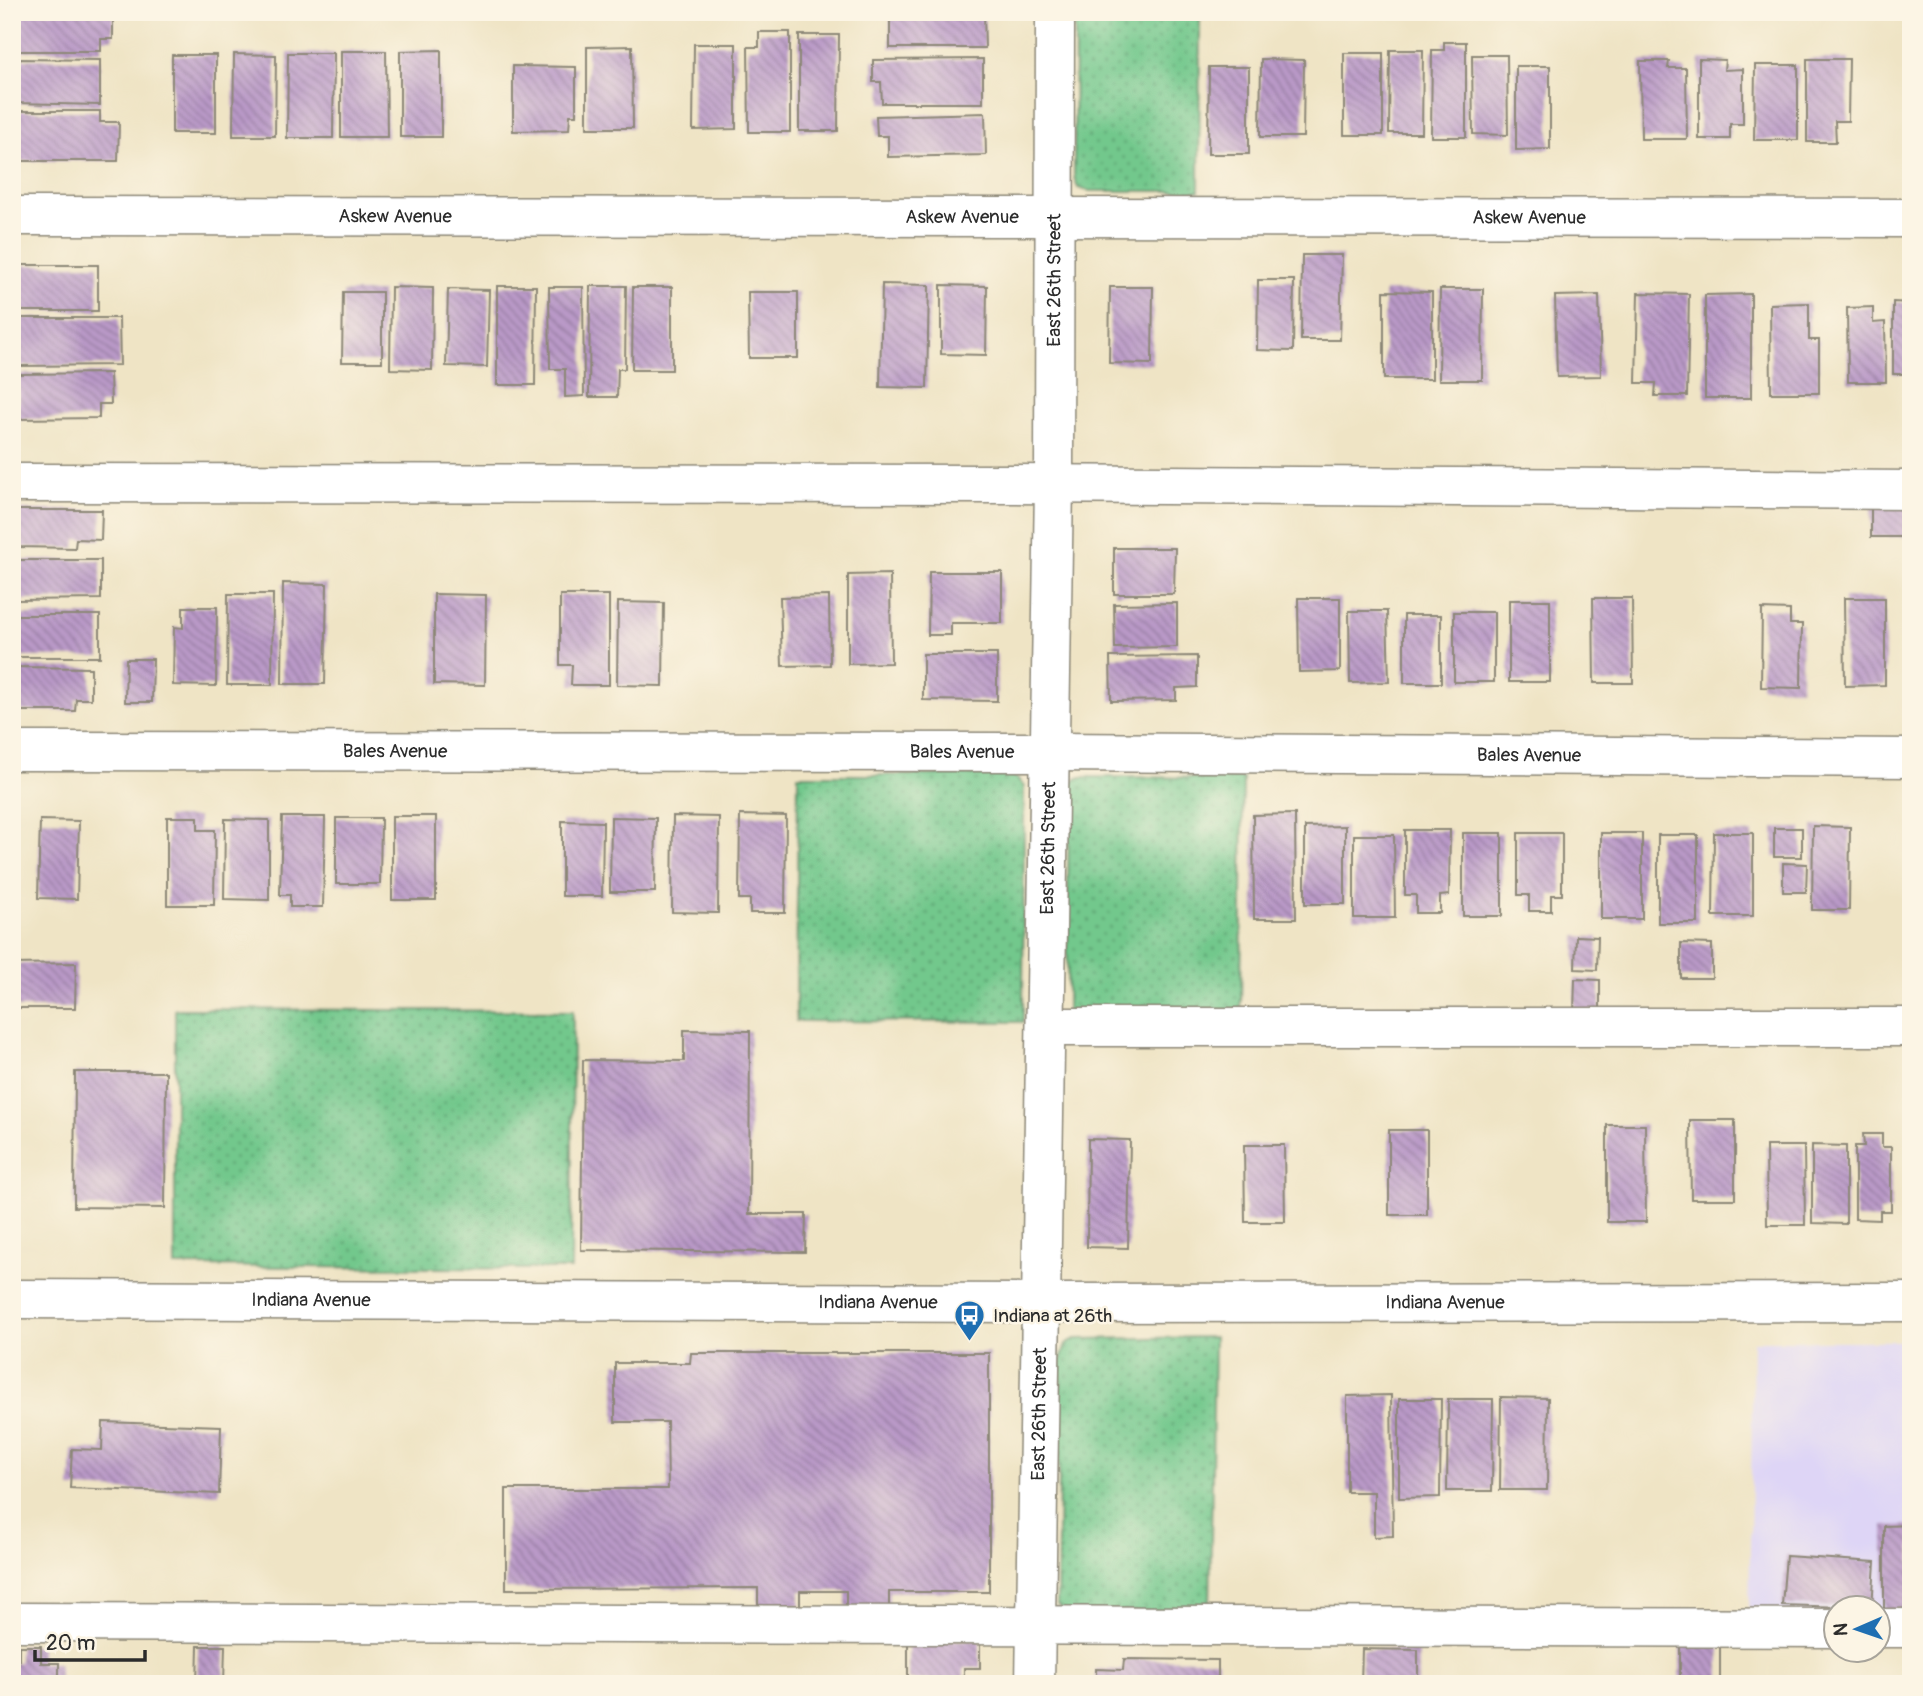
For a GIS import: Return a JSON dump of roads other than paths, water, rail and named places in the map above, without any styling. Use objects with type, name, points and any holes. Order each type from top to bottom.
[{"type":"street","name":"East 26th Street","points":[[1035,1684],[1055,484],[1055,12]]},
{"type":"street","name":"Askew Avenue","points":[[12,216],[1911,218]]},
{"type":"street","points":[[12,483],[1055,484],[1911,490]]},
{"type":"street","name":"Bales Avenue","points":[[12,751],[1051,752],[1911,758]]},
{"type":"street","points":[[1046,1027],[1911,1027]]},
{"type":"street","name":"Indiana Avenue","points":[[12,1299],[1042,1303],[1911,1302]]},
{"type":"street","points":[[12,1622],[1822,1628]]},
{"type":"street","points":[[1892,1628],[1911,1628]]},
{"type":"place","name":"Indiana at 26th","points":[[970,1343]]}]
